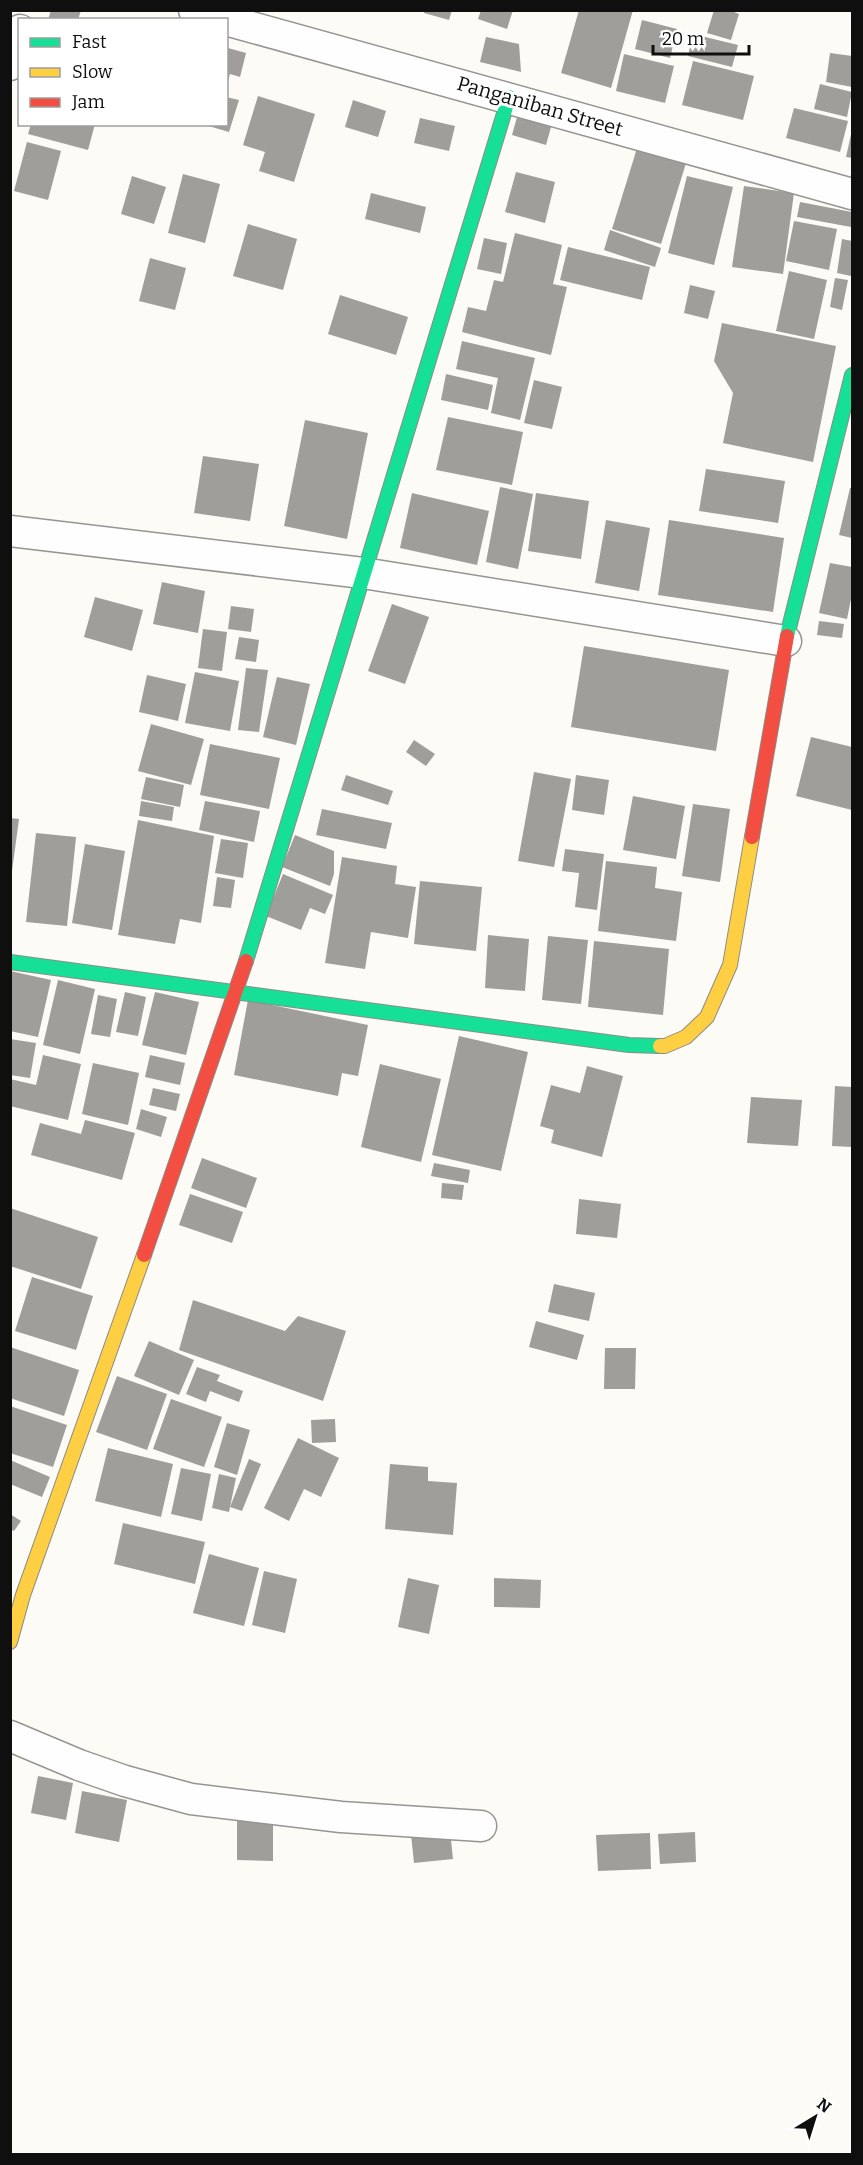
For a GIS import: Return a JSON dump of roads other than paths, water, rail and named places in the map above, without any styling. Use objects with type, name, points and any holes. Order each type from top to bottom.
[{"type":"street","name":"Panganiban Street","points":[[194,10],[220,18]]},
{"type":"street","name":"Panganiban Street","points":[[228,21],[509,97],[852,195]]},
{"type":"street","points":[[10,65],[18,37]]},
{"type":"street","points":[[10,1642],[17,1594],[237,991],[509,97]]},
{"type":"street","points":[[10,963],[237,991],[629,1046],[665,1046],[686,1037],[707,1017],[730,965],[786,641],[852,375]]},
{"type":"street","points":[[10,531],[363,573],[786,641]]},
{"type":"street","points":[[10,1736],[79,1765],[125,1781],[191,1799],[341,1817],[481,1826]]}]
